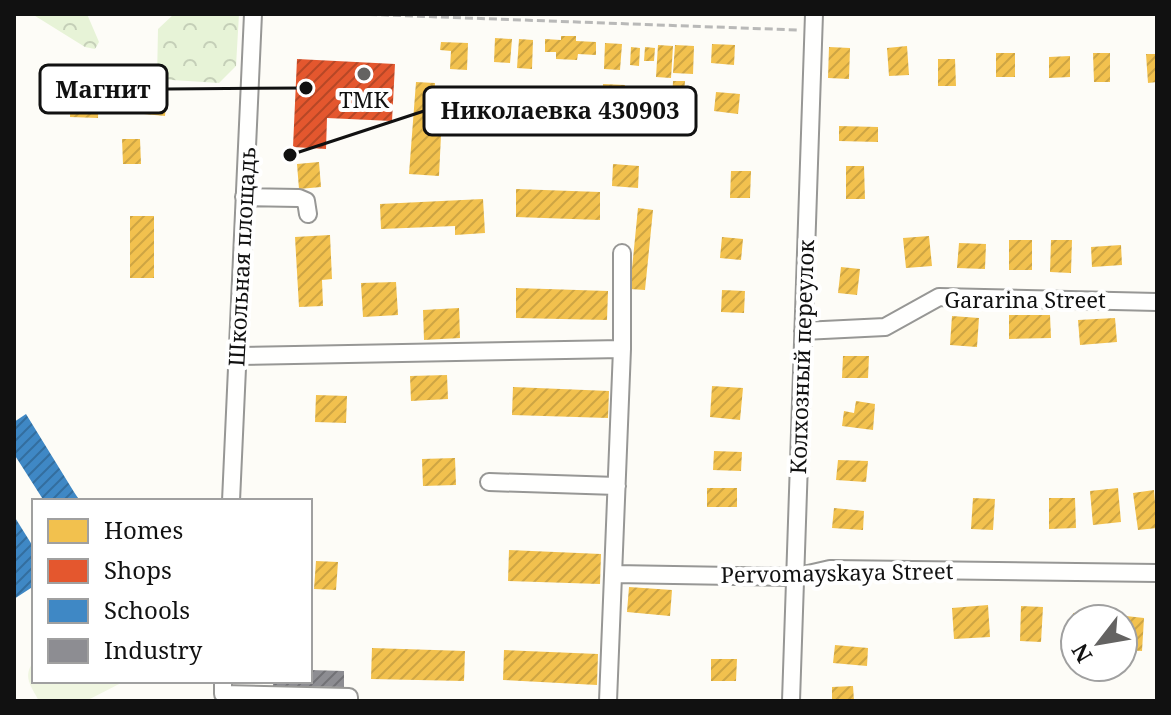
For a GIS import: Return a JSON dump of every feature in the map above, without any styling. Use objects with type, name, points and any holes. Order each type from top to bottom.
[{"type":"street","name":"Школьная площадь","points":[[231,499],[253,14]]},
{"type":"street","name":"Колхозный переулок","points":[[791,701],[814,22]]},
{"type":"street","points":[[244,197],[299,198],[306,201],[308,214]]},
{"type":"street","points":[[608,701],[622,349],[622,253]]},
{"type":"street","name":"Gararina Street","points":[[803,331],[885,327],[939,297],[1157,302]]},
{"type":"street","points":[[237,356],[622,349]]},
{"type":"street","points":[[489,482],[617,486]]},
{"type":"street","name":"Pervomayskaya Street","points":[[614,574],[795,577],[830,569],[1157,573]]},
{"type":"street","points":[[223,687],[349,697],[349,701]]},
{"type":"path","points":[[357,14],[566,23],[814,22]]},
{"type":"path","points":[[566,14],[566,23]]},
{"type":"green space","points":[[32,14],[87,14],[99,42],[95,49],[85,47]]},
{"type":"green space","points":[[174,14],[239,14],[236,66],[219,83],[157,79],[158,29]]},
{"type":"green space","points":[[32,664],[32,683],[121,683],[86,701],[39,701],[28,676]]},
{"type":"building: Homes","points":[[561,36],[576,36],[576,41],[596,42],[596,55],[578,54],[577,60],[556,59],[556,52],[545,52],[545,39],[561,40]]},
{"type":"building: Homes","points":[[495,38],[512,39],[510,63],[494,62]]},
{"type":"building: Homes","points":[[519,39],[533,40],[532,69],[517,68]]},
{"type":"building: Homes","points":[[441,42],[468,43],[467,70],[450,69],[451,51],[440,50]]},
{"type":"building: Homes","points":[[605,43],[622,44],[620,70],[604,69]]},
{"type":"building: Homes","points":[[712,44],[735,45],[734,65],[711,63]]},
{"type":"building: Homes","points":[[658,45],[673,46],[671,78],[656,77]]},
{"type":"building: Homes","points":[[675,45],[694,46],[693,74],[673,73]]},
{"type":"building: Homes","points":[[907,46],[909,75],[889,76],[887,48]]},
{"type":"building: Homes","points":[[631,47],[640,48],[639,66],[630,65]]},
{"type":"building: Homes","points":[[645,47],[655,48],[654,61],[644,61]]},
{"type":"building: Homes","points":[[829,47],[850,48],[849,79],[828,78]]},
{"type":"building: Homes","points":[[996,53],[1015,53],[1015,77],[996,77]]},
{"type":"building: Homes","points":[[1093,53],[1110,53],[1110,82],[1094,82]]},
{"type":"building: Homes","points":[[1146,54],[1157,54],[1157,82],[1148,83]]},
{"type":"building: Homes","points":[[1070,56],[1070,77],[1049,78],[1049,57]]},
{"type":"building: Homes","points":[[938,59],[955,59],[956,86],[938,86]]},
{"type":"building: Homes","points":[[673,81],[685,81],[683,108],[672,107]]},
{"type":"building: Homes","points":[[416,82],[435,83],[433,134],[441,135],[439,176],[409,174]]},
{"type":"building: Homes","points":[[603,84],[625,85],[624,112],[602,111]]},
{"type":"building: Homes","points":[[71,85],[99,86],[98,118],[70,117]]},
{"type":"building: Homes","points":[[126,89],[167,93],[165,116],[123,112]]},
{"type":"building: Homes","points":[[716,92],[740,94],[738,114],[714,111]]},
{"type":"building: Homes","points":[[839,126],[878,127],[878,142],[839,141]]},
{"type":"building: Homes","points":[[122,139],[140,139],[141,164],[123,164]]},
{"type":"building: Homes","points":[[319,162],[321,187],[299,189],[297,164]]},
{"type":"building: Homes","points":[[613,164],[639,166],[638,188],[612,186]]},
{"type":"building: Homes","points":[[846,166],[864,166],[865,199],[846,199]]},
{"type":"building: Homes","points":[[731,171],[751,171],[750,198],[730,198]]},
{"type":"building: Homes","points":[[516,189],[600,192],[600,220],[516,217]]},
{"type":"building: Homes","points":[[483,199],[485,233],[455,235],[455,226],[381,229],[380,204]]},
{"type":"building: Homes","points":[[638,208],[653,210],[645,290],[630,289]]},
{"type":"building: Homes","points":[[130,216],[154,216],[154,278],[130,278]]},
{"type":"building: Homes","points":[[330,235],[332,279],[322,280],[323,306],[299,307],[295,237]]},
{"type":"building: Homes","points":[[929,236],[932,266],[906,268],[903,238]]},
{"type":"building: Homes","points":[[722,237],[743,239],[741,260],[720,258]]},
{"type":"building: Homes","points":[[1009,240],[1032,240],[1032,270],[1009,270]]},
{"type":"building: Homes","points":[[1051,240],[1072,240],[1071,273],[1050,272]]},
{"type":"building: Homes","points":[[959,243],[986,244],[985,269],[957,268]]},
{"type":"building: Homes","points":[[1121,245],[1122,265],[1092,267],[1091,247]]},
{"type":"building: Homes","points":[[841,267],[860,269],[857,295],[838,293]]},
{"type":"building: Homes","points":[[396,282],[398,315],[363,317],[361,283]]},
{"type":"building: Homes","points":[[516,288],[608,291],[607,320],[516,318]]},
{"type":"building: Homes","points":[[722,290],[745,291],[744,313],[721,312]]},
{"type":"building: Homes","points":[[459,308],[460,338],[424,340],[423,310]]},
{"type":"building: Homes","points":[[1009,315],[1050,315],[1051,338],[1009,339]]},
{"type":"building: Homes","points":[[952,316],[979,318],[977,347],[950,345]]},
{"type":"building: Homes","points":[[1115,318],[1117,342],[1080,345],[1078,320]]},
{"type":"building: Homes","points":[[843,356],[869,356],[868,378],[842,378]]},
{"type":"building: Homes","points":[[447,375],[448,399],[411,401],[410,376]]},
{"type":"building: Homes","points":[[712,386],[743,388],[740,420],[710,417]]},
{"type":"building: Homes","points":[[513,387],[609,391],[608,418],[512,415]]},
{"type":"building: Homes","points":[[316,395],[347,396],[346,423],[315,422]]},
{"type":"building: Homes","points":[[856,401],[875,404],[873,430],[842,426],[844,411],[854,413]]},
{"type":"building: Homes","points":[[714,451],[742,452],[741,471],[713,470]]},
{"type":"building: Homes","points":[[455,458],[456,485],[423,486],[422,459]]},
{"type":"building: Homes","points":[[838,460],[868,461],[866,482],[836,480]]},
{"type":"building: Homes","points":[[707,488],[737,488],[737,507],[707,507]]},
{"type":"building: Homes","points":[[1118,488],[1121,522],[1093,525],[1090,491]]},
{"type":"building: Homes","points":[[1154,490],[1157,528],[1138,530],[1133,493]]},
{"type":"building: Homes","points":[[973,498],[995,499],[993,530],[971,529]]},
{"type":"building: Homes","points":[[1049,498],[1075,498],[1076,528],[1049,529]]},
{"type":"building: Homes","points":[[834,508],[864,511],[863,530],[832,528]]},
{"type":"building: Homes","points":[[509,550],[601,554],[600,584],[508,581]]},
{"type":"building: Homes","points":[[316,561],[338,562],[336,590],[314,589]]},
{"type":"building: Homes","points":[[629,587],[672,590],[670,616],[627,612]]},
{"type":"building: Homes","points":[[988,605],[990,637],[954,639],[952,608]]},
{"type":"building: Homes","points":[[1021,606],[1043,607],[1041,642],[1020,641]]},
{"type":"building: Homes","points":[[1139,617],[1144,618],[1142,651],[1139,651]]},
{"type":"building: Homes","points":[[835,645],[868,648],[867,666],[833,663]]},
{"type":"building: Homes","points":[[372,648],[465,651],[464,681],[371,679]]},
{"type":"building: Homes","points":[[504,650],[598,654],[597,685],[503,680]]},
{"type":"building: Homes","points":[[711,659],[737,659],[736,681],[711,681]]},
{"type":"building: Homes","points":[[853,686],[854,701],[832,701],[832,687]]},
{"type":"building: Shops","points":[[297,59],[395,64],[392,121],[327,118],[326,149],[293,147]]},
{"type":"building: Schools","points":[[26,414],[79,499],[43,499],[14,454],[14,422]]},
{"type":"building: Schools","points":[[14,516],[32,545],[32,587],[14,599]]},
{"type":"building: Industry","points":[[312,670],[344,671],[344,687],[273,686],[273,683],[312,683]]},
{"type":"place","name":"ТМК","points":[[364,74]]},
{"type":"place","name":"Магнит","points":[[306,88]]},
{"type":"place","name":"Николаевка 430903","points":[[290,155]]}]
